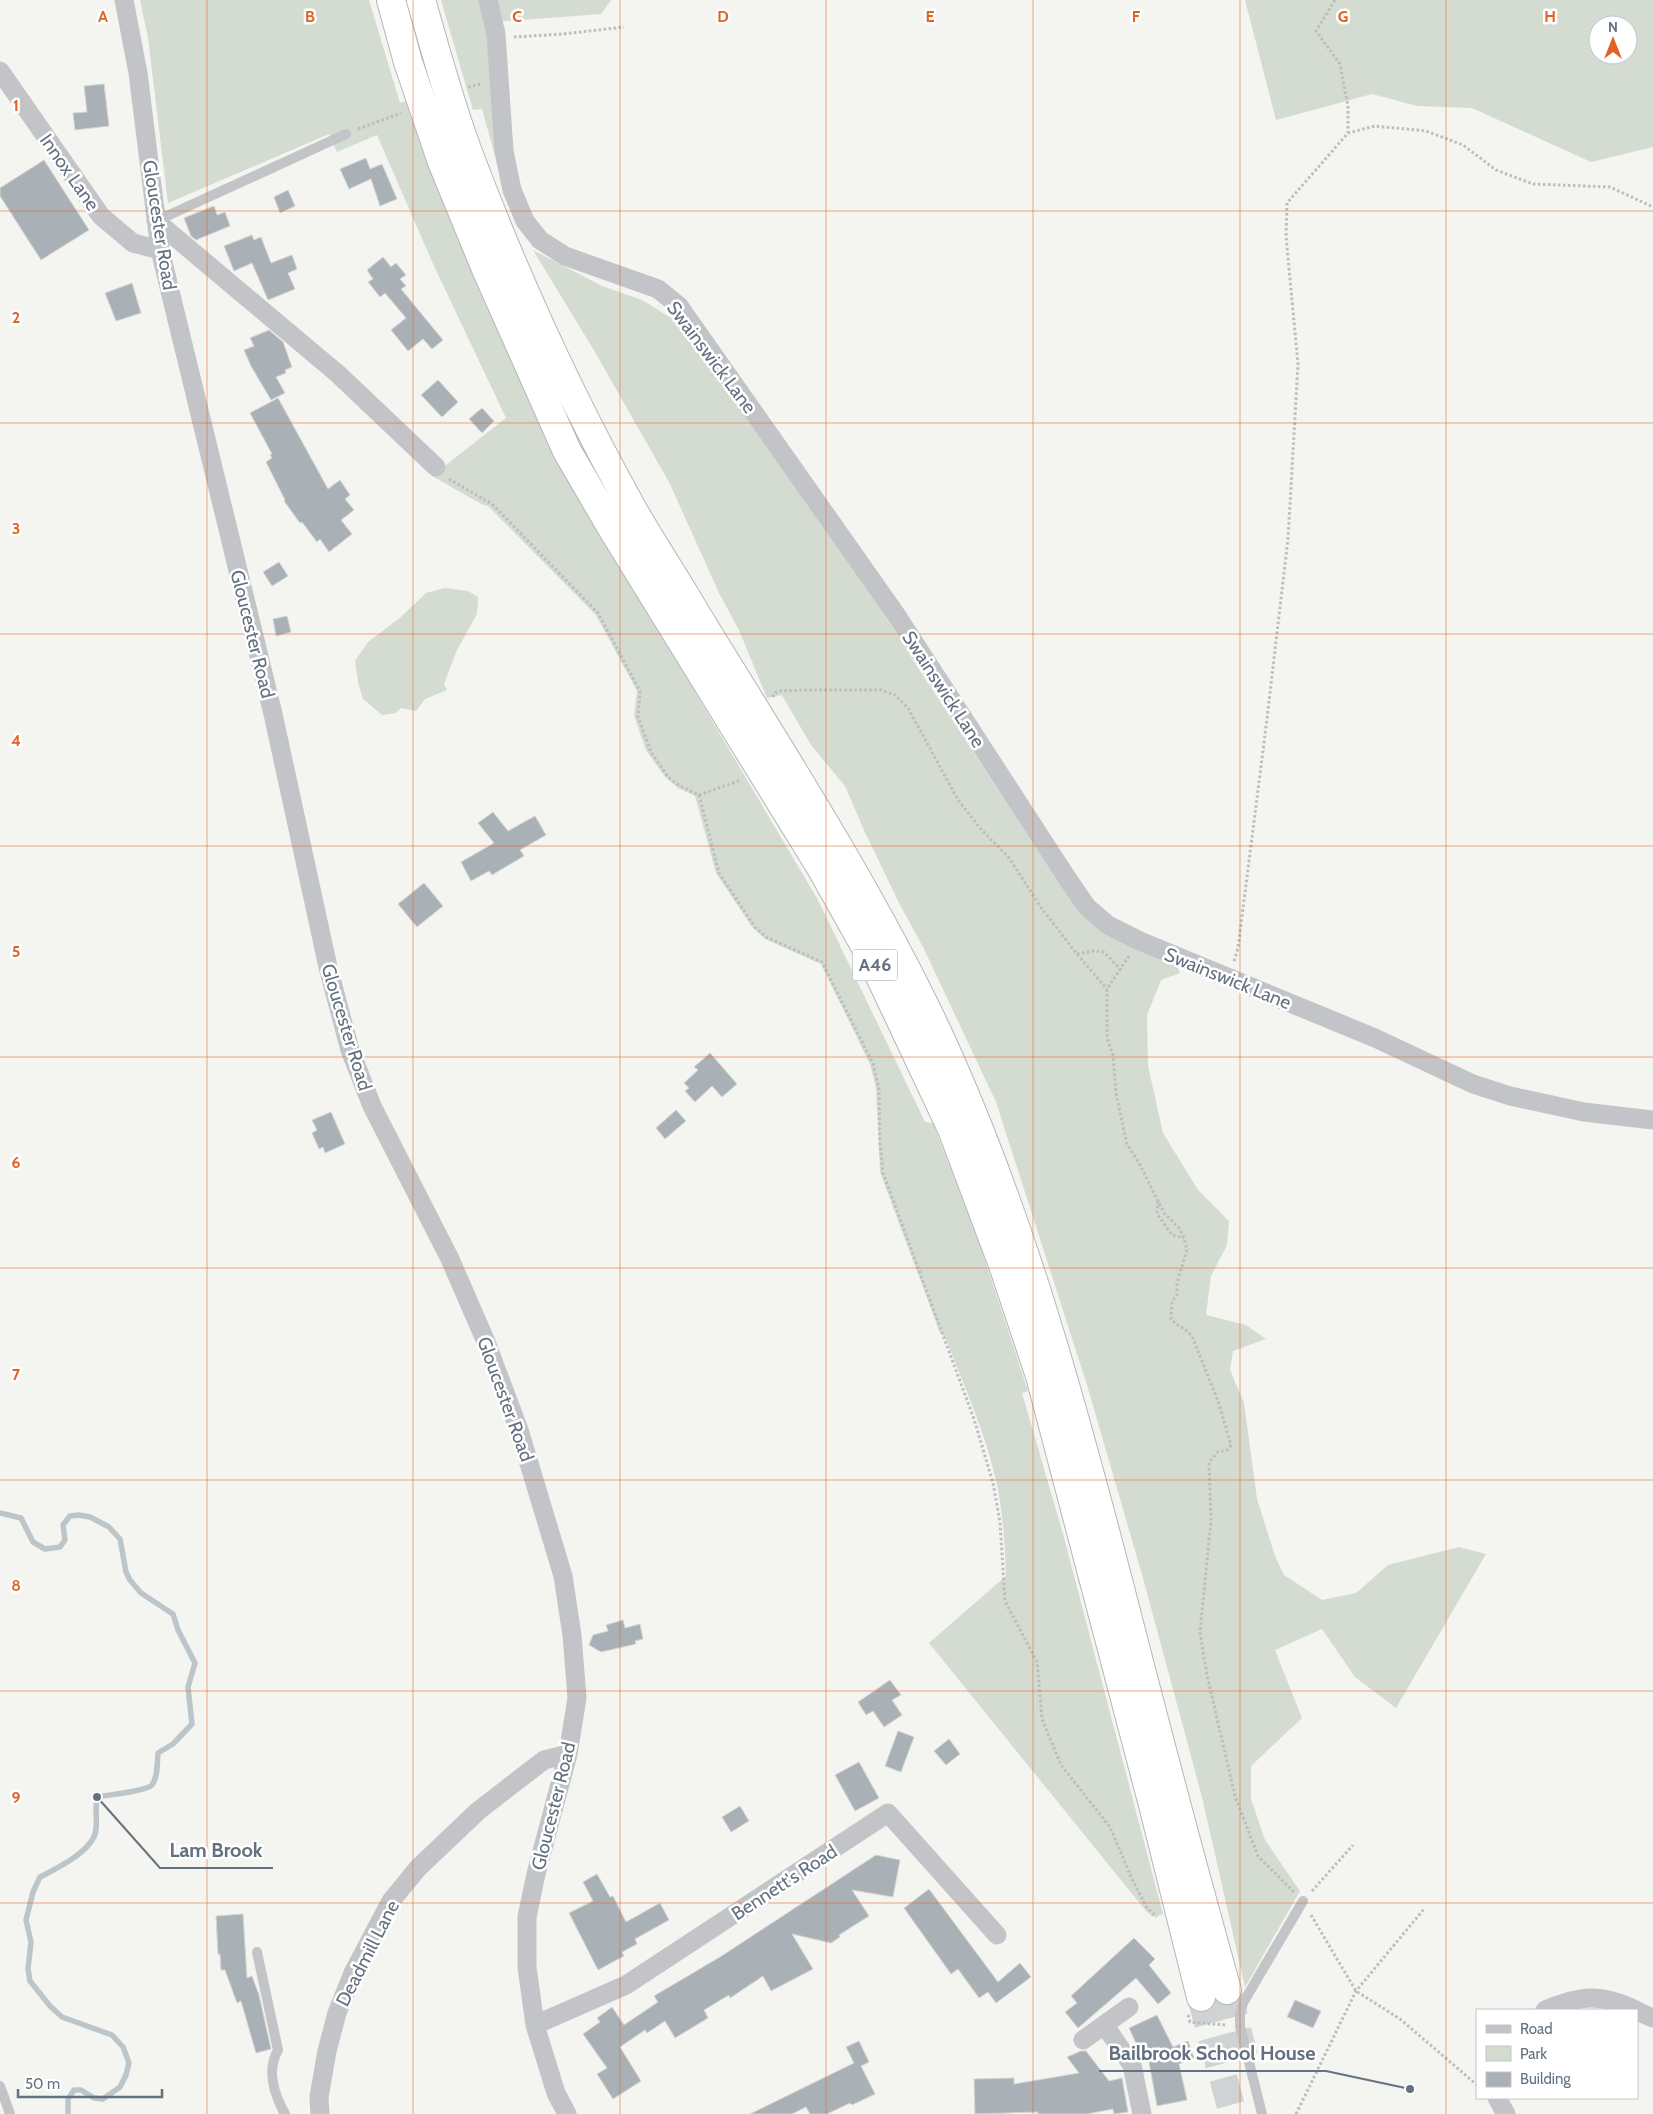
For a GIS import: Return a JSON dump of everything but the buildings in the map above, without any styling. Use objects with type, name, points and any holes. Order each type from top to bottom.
[{"type":"highway","name":"A46","points":[[391,0],[408,62],[442,162],[486,269],[567,451],[613,530],[820,866],[870,955],[952,1129],[1003,1265],[1040,1376],[1205,2000]]},
{"type":"highway","name":"A46","points":[[421,0],[446,88],[469,155],[508,251],[557,362],[634,510],[841,851],[894,942],[977,1123],[1012,1216],[1078,1425],[1174,1796],[1205,2000]]},
{"type":"street","name":"Gloucester Road","points":[[124,0],[138,73],[160,250],[272,714],[328,967],[350,1050],[372,1106],[450,1259],[486,1342],[519,1430],[563,1576],[572,1635],[577,1698],[568,1754],[536,1874],[527,1917],[527,1967],[536,2025],[556,2093],[567,2114]]},
{"type":"street","name":"Swainswick Lane","points":[[488,0],[496,34],[504,151],[512,190],[525,221],[540,240],[565,256],[658,289],[679,306],[895,613],[1073,888],[1088,907],[1108,925],[1140,941],[1375,1038],[1473,1084],[1510,1096],[1584,1112],[1653,1120]]},
{"type":"street","name":"Innox Lane","points":[[0,72],[101,216],[133,243],[160,250]]},
{"type":"street","points":[[156,221],[338,374],[436,467]]},
{"type":"street","name":"Deadmill Lane","points":[[320,2114],[319,2097],[327,2051],[337,2013],[353,1973],[391,1901],[418,1868],[478,1811],[544,1760],[568,1754]]},
{"type":"street","name":"Bennett's Road","points":[[536,2025],[626,1985],[888,1813],[997,1935]]},
{"type":"street","points":[[1548,2009],[1570,2000],[1597,1997],[1634,2009]]},
{"type":"street","points":[[1083,2040],[1129,2008]]},
{"type":"street","points":[[1638,2011],[1653,2018]]},
{"type":"street","points":[[1105,2026],[1132,2065],[1142,2114]]},
{"type":"street","points":[[1498,2099],[1506,2114]]},
{"type":"lane","points":[[156,221],[346,134]]},
{"type":"lane","points":[[1262,2114],[1240,2026],[1240,2014],[1243,2003],[1303,1901]]},
{"type":"lane","points":[[257,1952],[278,2050],[275,2055],[272,2079],[285,2114]]},
{"type":"lane","points":[[0,2086],[10,2114]]},
{"type":"path","points":[[1335,0],[1316,31],[1340,64],[1348,106],[1348,133]]},
{"type":"path","points":[[496,34],[509,37],[535,36],[624,27]]},
{"type":"path","points":[[372,122],[397,114]]},
{"type":"path","points":[[1238,981],[1234,964],[1238,948],[1265,736],[1288,539],[1292,477],[1298,364],[1286,236],[1287,203],[1348,133],[1375,126],[1426,131],[1463,144],[1496,170],[1533,184],[1610,187],[1653,207]]},
{"type":"path","points":[[436,467],[449,479],[492,504],[598,614],[640,691],[638,717],[651,752],[668,777],[680,786],[699,795],[746,778]]},
{"type":"path","points":[[778,691],[881,690],[895,695],[908,708],[958,800],[980,828],[1009,858],[1042,909],[1076,954],[1107,989]]},
{"type":"path","points":[[699,795],[719,873],[755,927],[766,937],[822,962],[873,1064],[879,1089],[880,1142],[883,1173],[974,1418],[993,1483],[1000,1522],[1006,1601],[1037,1662],[1042,1719],[1061,1765],[1110,1828],[1131,1877],[1147,1908],[1162,1921]]},
{"type":"path","points":[[1140,941],[1107,989],[1107,1038],[1114,1055],[1116,1094],[1127,1144],[1139,1163],[1164,1213],[1178,1228],[1184,1238],[1187,1250],[1177,1282],[1176,1294],[1172,1302],[1171,1319],[1177,1326],[1185,1328],[1192,1336],[1219,1404],[1232,1445],[1228,1450],[1218,1452],[1209,1462],[1211,1520],[1200,1632],[1207,1675],[1235,1796],[1258,1856],[1303,1901],[1356,1991],[1400,2019],[1476,2084]]},
{"type":"path","points":[[1076,954],[1093,951],[1104,952],[1121,970]]},
{"type":"path","points":[[1158,1200],[1157,1214],[1172,1235],[1184,1238]]},
{"type":"path","points":[[1303,1901],[1353,1845]]},
{"type":"path","points":[[1296,2114],[1356,1991],[1424,1908]]},
{"type":"path","points":[[1205,2000],[1190,2022],[1240,2026]]},
{"type":"green space","points":[[140,0],[369,0],[400,103],[411,99],[655,624],[818,900],[925,1122],[933,1123],[978,1239],[1028,1391],[1022,1393],[1063,1534],[1163,1914],[1153,1917],[1146,1911],[929,1643],[1006,1576],[999,1496],[987,1447],[974,1410],[945,1337],[940,1333],[880,1172],[876,1088],[870,1064],[821,964],[765,939],[752,927],[716,873],[695,796],[678,788],[665,777],[646,750],[634,716],[637,691],[596,615],[488,506],[432,476],[506,418],[434,266],[377,135],[337,152],[329,134],[168,203],[148,38]]},
{"type":"green space","points":[[441,0],[611,0],[601,14],[494,22],[502,181],[482,109],[473,110]]},
{"type":"green space","points":[[1245,0],[1653,0],[1653,147],[1591,162],[1472,108],[1417,106],[1372,94],[1276,120]]},
{"type":"green space","points":[[533,250],[602,286],[642,300],[681,324],[816,507],[924,677],[1061,885],[1174,959],[1180,973],[1161,980],[1147,1015],[1148,1066],[1163,1133],[1198,1190],[1229,1221],[1227,1245],[1211,1276],[1206,1315],[1246,1325],[1266,1339],[1233,1351],[1230,1370],[1244,1403],[1257,1499],[1275,1556],[1284,1575],[1322,1600],[1356,1593],[1388,1565],[1459,1547],[1486,1554],[1396,1708],[1355,1677],[1322,1629],[1275,1650],[1302,1718],[1251,1766],[1251,1799],[1265,1840],[1300,1891],[1245,1987],[1202,1797],[1143,1578],[1087,1385],[996,1102],[923,947],[899,903],[863,828],[845,786],[811,745],[782,695],[767,698],[739,630],[719,593],[670,484],[595,352]]},
{"type":"green space","points":[[445,588],[468,591],[478,597],[477,614],[457,650],[444,684],[447,690],[425,699],[416,711],[401,708],[396,713],[382,715],[363,699],[355,661],[368,642],[401,617],[426,593]]},
{"type":"waterway","points":[[0,1513],[21,1518],[33,1542],[45,1549],[60,1547],[65,1540],[63,1525],[70,1516],[90,1517],[109,1527],[120,1539],[126,1572],[130,1580],[141,1593],[173,1614],[178,1630],[195,1663],[188,1687],[192,1724],[173,1744],[158,1753],[156,1774],[152,1785],[135,1791],[97,1797],[94,1837],[74,1858],[40,1877],[33,1892],[26,1920],[31,1942],[28,1969],[30,1981],[50,2006],[62,2017],[112,2035],[123,2047],[129,2063],[120,2087],[103,2099],[94,2098],[81,2090],[74,2090],[68,2099],[68,2114]]},
{"type":"tunnel","points":[[1227,1990],[1244,2056]]},
{"type":"tunnel","points":[[1201,1997],[1233,2114]]},
{"type":"place","name":"Lam Brook","points":[[97,1797]]},
{"type":"place","name":"Bailbrook School House","points":[[1410,2089]]}]
